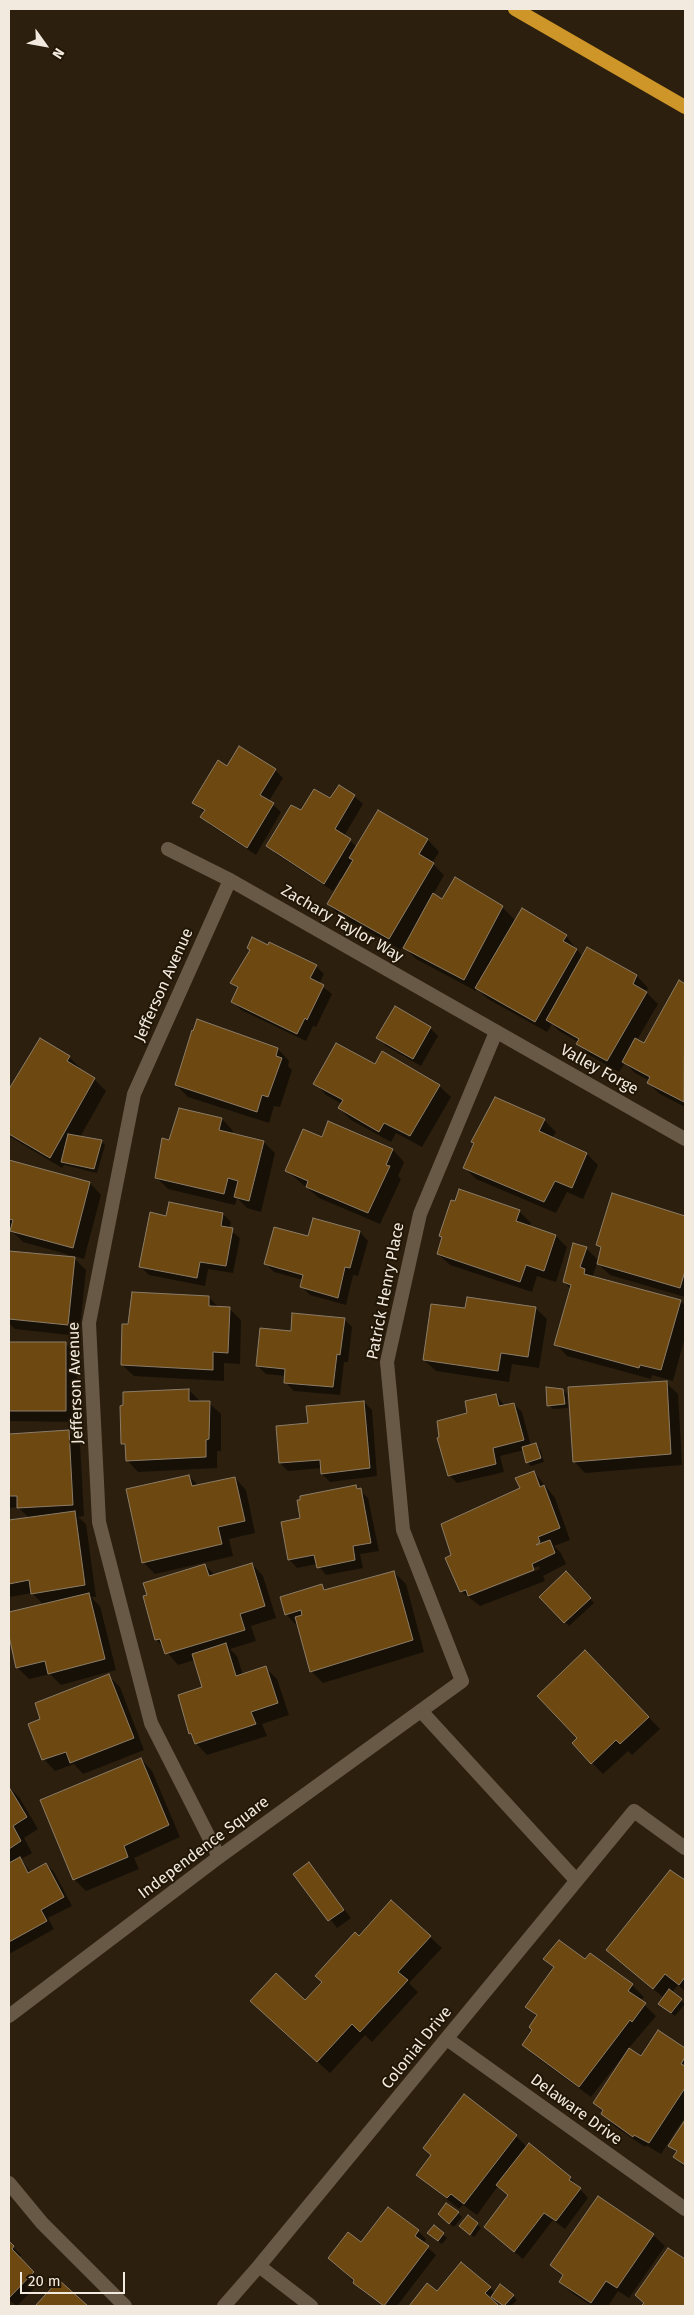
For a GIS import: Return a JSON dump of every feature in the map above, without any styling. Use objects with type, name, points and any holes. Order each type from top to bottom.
[{"type":"highway","points":[[515,9],[685,107]]},
{"type":"street","name":"Zachary Taylor Way","points":[[168,850],[230,880],[496,1032]]},
{"type":"street","name":"Jefferson Avenue","points":[[219,1857],[151,1722],[99,1522],[88,1323],[134,1094],[230,880]]},
{"type":"street","name":"Valley Forge","points":[[496,1032],[685,1139]]},
{"type":"street","name":"Patrick Henry Place","points":[[462,1681],[403,1530],[387,1362],[420,1214],[496,1032]]},
{"type":"street","name":"Independence Square","points":[[9,2016],[219,1857],[462,1681]]},
{"type":"street","points":[[421,1711],[576,1880]]},
{"type":"street","name":"Colonial Drive","points":[[224,2306],[634,1811],[685,1848]]},
{"type":"street","name":"Delaware Drive","points":[[447,2039],[685,2209]]},
{"type":"street","points":[[9,2183],[42,2223],[125,2306]]},
{"type":"street","points":[[259,2266],[312,2306]]},
{"type":"building","points":[[239,746],[276,769],[260,795],[274,803],[247,848],[200,817],[205,810],[192,803],[218,760],[227,766]]},
{"type":"building","points":[[339,785],[355,795],[335,829],[351,839],[324,884],[266,846],[291,805],[301,810],[314,789],[330,798]]},
{"type":"building","points":[[378,810],[428,839],[419,854],[434,863],[389,939],[327,904],[353,860],[349,858]]},
{"type":"building","points":[[455,877],[503,906],[464,980],[403,948],[433,893],[442,899]]},
{"type":"building","points":[[522,908],[567,935],[563,941],[577,949],[535,1022],[475,988]]},
{"type":"building","points":[[252,937],[268,945],[269,942],[317,965],[310,978],[324,985],[307,1020],[305,1018],[297,1034],[231,1002],[238,987],[230,983],[250,950],[247,948]]},
{"type":"building","points":[[587,947],[637,975],[633,984],[647,992],[607,1061],[576,1044],[579,1039],[546,1020]]},
{"type":"building","points":[[679,980],[685,984],[684,1102],[647,1083],[650,1077],[622,1062],[635,1038],[644,1043]]},
{"type":"building","points":[[395,1006],[431,1027],[413,1059],[376,1038]]},
{"type":"building","points":[[197,1019],[278,1048],[276,1056],[282,1058],[268,1097],[262,1095],[257,1112],[175,1085]]},
{"type":"building","points":[[40,1038],[70,1056],[67,1061],[95,1078],[50,1158],[9,1134],[9,1089]]},
{"type":"building","points":[[336,1043],[375,1064],[382,1051],[440,1085],[410,1136],[384,1123],[379,1132],[338,1108],[343,1100],[313,1084]]},
{"type":"building","points":[[495,1097],[545,1119],[539,1131],[587,1153],[572,1188],[555,1181],[544,1202],[463,1168],[474,1143],[471,1142]]},
{"type":"building","points":[[179,1108],[222,1118],[219,1130],[264,1141],[249,1201],[234,1197],[238,1181],[228,1178],[224,1194],[155,1178],[162,1138],[169,1140]]},
{"type":"building","points":[[328,1121],[393,1149],[386,1165],[390,1166],[368,1213],[306,1187],[308,1181],[285,1171],[303,1129],[322,1137]]},
{"type":"building","points":[[68,1134],[102,1140],[94,1169],[61,1162]]},
{"type":"building","points":[[9,1160],[90,1182],[73,1248],[10,1231],[13,1220],[9,1219]]},
{"type":"building","points":[[459,1189],[520,1210],[516,1221],[556,1235],[544,1271],[526,1265],[520,1282],[437,1254],[442,1237],[439,1236],[451,1200],[455,1201]]},
{"type":"building","points":[[612,1193],[685,1216],[685,1271],[680,1288],[597,1264],[601,1247],[596,1245]]},
{"type":"building","points":[[169,1202],[223,1213],[221,1226],[233,1228],[226,1266],[200,1262],[197,1278],[139,1267],[150,1212],[166,1216]]},
{"type":"building","points":[[313,1218],[360,1231],[350,1268],[345,1267],[338,1298],[300,1287],[303,1275],[264,1264],[274,1227],[308,1236]]},
{"type":"building","points":[[573,1243],[587,1247],[580,1267],[585,1269],[584,1274],[681,1300],[661,1370],[640,1365],[639,1368],[554,1345],[571,1285],[563,1282]]},
{"type":"building","points":[[9,1251],[75,1257],[68,1325],[9,1319]]},
{"type":"building","points":[[132,1292],[209,1296],[209,1306],[230,1307],[228,1353],[213,1352],[213,1370],[121,1365],[122,1324],[128,1324]]},
{"type":"building","points":[[467,1297],[536,1307],[528,1357],[501,1353],[498,1371],[423,1360],[431,1304],[465,1308]]},
{"type":"building","points":[[292,1313],[345,1318],[340,1355],[337,1354],[333,1387],[284,1383],[285,1369],[256,1366],[260,1328],[291,1331]]},
{"type":"building","points":[[9,1342],[66,1342],[66,1411],[9,1411]]},
{"type":"building","points":[[667,1381],[671,1454],[573,1462],[568,1387]]},
{"type":"building","points":[[546,1387],[563,1389],[565,1404],[547,1406]]},
{"type":"building","points":[[189,1389],[189,1401],[210,1401],[209,1439],[206,1440],[206,1457],[126,1461],[125,1444],[121,1444],[120,1406],[123,1405],[123,1392]]},
{"type":"building","points":[[496,1394],[499,1406],[514,1403],[524,1440],[493,1448],[496,1464],[448,1476],[437,1438],[439,1437],[437,1421],[467,1413],[465,1401]]},
{"type":"building","points":[[364,1401],[370,1468],[321,1474],[320,1460],[279,1463],[276,1426],[308,1423],[306,1406]]},
{"type":"building","points":[[69,1430],[73,1505],[17,1508],[17,1496],[9,1496],[9,1434]]},
{"type":"building","points":[[536,1443],[541,1458],[526,1463],[522,1447]]},
{"type":"building","points":[[534,1471],[540,1487],[544,1485],[560,1528],[538,1537],[540,1542],[536,1545],[550,1540],[555,1553],[532,1564],[534,1570],[468,1596],[466,1590],[460,1592],[445,1558],[451,1555],[441,1524],[520,1488],[515,1478]]},
{"type":"building","points":[[189,1475],[192,1486],[235,1477],[245,1521],[218,1527],[222,1544],[142,1563],[126,1489]]},
{"type":"building","points":[[356,1485],[357,1489],[361,1488],[371,1543],[353,1546],[355,1560],[317,1568],[314,1555],[288,1560],[281,1522],[300,1518],[297,1500],[300,1500],[300,1496]]},
{"type":"building","points":[[75,1511],[85,1585],[31,1594],[29,1580],[9,1584],[9,1520]]},
{"type":"building","points":[[252,1563],[265,1606],[240,1614],[245,1630],[165,1654],[160,1639],[155,1640],[143,1596],[147,1595],[143,1583],[205,1564],[209,1576]]},
{"type":"building","points":[[394,1571],[413,1640],[310,1672],[295,1617],[302,1615],[301,1610],[285,1615],[280,1597],[322,1584],[324,1590]]},
{"type":"building","points":[[566,1571],[591,1598],[564,1623],[539,1597]]},
{"type":"building","points":[[89,1593],[105,1659],[48,1674],[45,1661],[16,1668],[9,1636],[9,1612]]},
{"type":"building","points":[[226,1643],[236,1676],[266,1666],[278,1703],[251,1712],[256,1724],[195,1744],[191,1733],[189,1734],[178,1695],[202,1687],[192,1654]]},
{"type":"building","points":[[585,1650],[649,1717],[620,1744],[616,1740],[591,1764],[572,1743],[577,1738],[537,1696]]},
{"type":"building","points":[[109,1674],[134,1738],[70,1763],[66,1752],[42,1760],[28,1724],[40,1719],[35,1703]]},
{"type":"building","points":[[141,1758],[169,1825],[124,1846],[128,1857],[73,1880],[40,1800]]},
{"type":"building","points":[[9,1787],[27,1817],[13,1826],[21,1841],[9,1849]]},
{"type":"building","points":[[20,1857],[28,1873],[46,1863],[64,1897],[41,1910],[47,1921],[9,1942],[9,1863]]},
{"type":"building","points":[[309,1862],[344,1910],[328,1921],[293,1874]]},
{"type":"building","points":[[670,1870],[685,1880],[685,1977],[679,1985],[665,1974],[653,1989],[606,1950]]},
{"type":"building","points":[[391,1900],[431,1936],[398,1972],[408,1980],[360,2032],[352,2024],[317,2062],[250,2001],[276,1973],[305,2000],[322,1982],[315,1976],[355,1932],[359,1936]]},
{"type":"building","points":[[559,1940],[585,1959],[590,1953],[633,1984],[628,1991],[646,2003],[632,2022],[630,2020],[579,2087],[522,2045],[532,2030],[529,2027],[537,2015],[525,2007],[554,1967],[543,1959]]},
{"type":"building","points":[[669,1989],[682,1999],[671,2013],[658,2004]]},
{"type":"building","points":[[658,2030],[685,2048],[685,2057],[681,2064],[685,2066],[685,2088],[649,2143],[634,2135],[633,2137],[601,2114],[603,2110],[593,2103],[629,2048],[641,2056]]},
{"type":"building","points":[[464,2094],[517,2135],[464,2204],[451,2194],[447,2198],[416,2175],[431,2155],[423,2148]]},
{"type":"building","points":[[685,2120],[685,2165],[673,2157],[677,2151],[668,2146]]},
{"type":"building","points":[[529,2143],[571,2177],[569,2180],[581,2188],[556,2221],[544,2213],[514,2252],[484,2227],[508,2195],[496,2185]]},
{"type":"building","points":[[598,2196],[654,2234],[617,2288],[606,2281],[591,2303],[559,2282],[563,2275],[550,2265]]},
{"type":"building","points":[[446,2203],[459,2212],[449,2224],[438,2214]]},
{"type":"building","points":[[388,2207],[419,2230],[415,2236],[429,2246],[384,2306],[353,2283],[354,2280],[328,2258],[348,2232],[361,2242]]},
{"type":"building","points":[[468,2215],[478,2223],[470,2235],[459,2226]]},
{"type":"building","points":[[434,2225],[444,2233],[438,2241],[427,2233]]},
{"type":"building","points":[[9,2241],[14,2246],[12,2249],[34,2272],[9,2298]]},
{"type":"building","points":[[668,2248],[685,2259],[685,2306],[641,2306],[644,2303],[635,2295]]},
{"type":"building","points":[[461,2262],[491,2287],[485,2293],[497,2306],[409,2306],[427,2283],[437,2291]]},
{"type":"building","points":[[59,2280],[88,2306],[35,2306]]},
{"type":"building","points":[[500,2284],[514,2295],[504,2306],[491,2297]]}]
